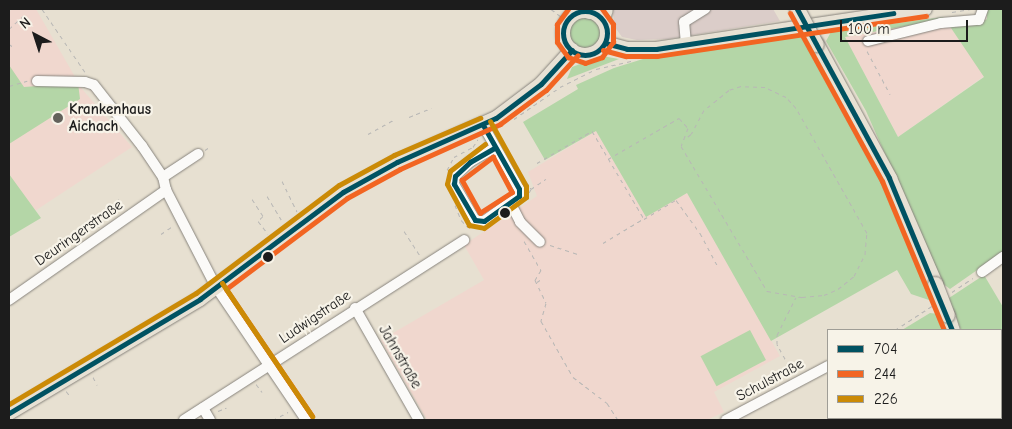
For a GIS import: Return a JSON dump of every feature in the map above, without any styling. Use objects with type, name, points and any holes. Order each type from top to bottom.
[{"type":"highway","points":[[797,9],[888,178],[935,284],[952,329]]},
{"type":"main road","points":[[605,43],[638,50],[893,11],[924,9]]},
{"type":"main road","points":[[579,12],[597,12],[607,30],[605,43],[591,54],[572,50],[564,36],[567,21],[579,12]]},
{"type":"main road","points":[[9,413],[216,287],[288,230],[373,175],[478,127],[541,84],[572,50]]},
{"type":"street","points":[[686,44],[684,22],[705,9]]},
{"type":"street","points":[[868,41],[941,23],[979,20],[982,17],[983,9]]},
{"type":"street","points":[[37,81],[84,82],[94,85],[122,124],[142,146],[163,177],[166,190],[216,287],[271,364],[306,420]]},
{"type":"street","points":[[478,127],[494,148],[519,189],[519,196],[511,204],[484,221],[475,220],[454,184],[455,176],[461,169],[494,148]]},
{"type":"street","points":[[163,177],[198,154]]},
{"type":"street","name":"Deuringerstraße","points":[[9,300],[166,190]]},
{"type":"street","points":[[511,204],[520,222],[540,242]]},
{"type":"street","name":"Ludwigstraße","points":[[184,420],[425,263],[464,240]]},
{"type":"street","points":[[982,272],[1003,257]]},
{"type":"street","name":"Jahnstraße","points":[[355,308],[420,420]]},
{"type":"street","name":"Schulstraße","points":[[726,420],[827,367]]},
{"type":"street","points":[[203,408],[210,420]]},
{"type":"path","points":[[42,9],[94,85]]},
{"type":"path","points":[[551,9],[567,21]]},
{"type":"path","points":[[948,13],[971,9]]},
{"type":"path","points":[[9,29],[26,13]]},
{"type":"path","points":[[868,41],[867,50],[890,94]]},
{"type":"path","points":[[509,120],[532,108],[560,87],[596,69],[632,61]]},
{"type":"path","points":[[9,85],[37,81]]},
{"type":"path","points":[[741,86],[764,87],[786,97],[796,108],[867,233],[865,254],[848,282],[824,295],[797,296],[767,291],[681,146],[685,139],[712,102],[729,90],[741,86]]},
{"type":"path","points":[[409,117],[431,108]]},
{"type":"path","points":[[608,159],[679,118],[688,128],[685,139]]},
{"type":"path","points":[[368,134],[394,119]]},
{"type":"path","points":[[446,177],[454,157],[474,147],[478,140],[478,127]]},
{"type":"path","points":[[537,163],[592,131],[644,219]]},
{"type":"path","points":[[522,173],[531,189]]},
{"type":"path","points":[[528,196],[531,189],[546,179]]},
{"type":"path","points":[[282,181],[303,220]]},
{"type":"path","points":[[267,196],[288,230]]},
{"type":"path","points":[[452,198],[460,220],[476,231]]},
{"type":"path","points":[[252,199],[263,216],[258,221],[274,242]]},
{"type":"path","points":[[603,243],[676,200],[700,233],[717,265]]},
{"type":"path","points":[[93,217],[104,233]]},
{"type":"path","points":[[161,234],[183,220]]},
{"type":"path","points":[[404,231],[425,263]]},
{"type":"path","points":[[520,233],[541,270],[536,283],[546,303],[541,321],[573,377],[607,403],[618,420]]},
{"type":"path","points":[[540,242],[578,254]]},
{"type":"path","points":[[536,283],[543,278]]},
{"type":"path","points":[[797,296],[777,335],[777,344],[798,382]]},
{"type":"path","points":[[273,420],[297,406]]},
{"type":"shaded area","name":"Krankenhaus Aichach","points":[[12,9],[36,9],[82,89],[132,147],[9,228],[9,12]]},
{"type":"shaded area","points":[[613,9],[773,9],[780,21],[668,39],[637,40],[622,37],[614,26]]},
{"type":"shaded area","points":[[945,19],[984,76],[898,137],[845,37]]},
{"type":"shaded area","points":[[596,131],[646,216],[687,193],[780,356],[714,392],[724,412],[707,420],[427,420],[381,340],[484,280],[464,245],[537,196],[528,172]]},
{"type":"green space","points":[[987,9],[1003,9],[1003,252],[950,289],[942,283],[866,111],[826,41],[831,32],[943,17],[945,19],[845,37],[898,137],[984,77],[949,25],[978,24],[987,19]]},
{"type":"green space","points":[[585,16],[591,17],[596,21],[600,26],[600,38],[596,43],[591,47],[585,48],[579,47],[574,43],[570,38],[569,32],[570,26],[574,21],[579,17]]},
{"type":"green space","points":[[802,34],[883,181],[928,282],[932,301],[911,294],[897,270],[771,341],[687,193],[646,217],[596,131],[545,160],[523,122],[578,89],[576,85],[614,68],[659,54]]},
{"type":"green space","points":[[602,56],[619,59],[567,79],[572,67]]},
{"type":"green space","points":[[9,65],[24,87],[78,83],[80,99],[9,144]]},
{"type":"green space","points":[[9,174],[41,218],[9,237],[10,197]]},
{"type":"green space","points":[[984,275],[1003,307],[1003,420],[997,419],[1002,419],[1002,329],[961,329],[949,298]]},
{"type":"green space","points":[[930,313],[938,314],[944,329],[904,329]]},
{"type":"green space","points":[[750,330],[766,360],[717,386],[701,356]]},
{"type":"transit line","name":"244","points":[[568,9],[557,24],[557,42],[568,57],[585,63],[602,57],[613,42],[613,24],[602,9]]},
{"type":"transit line","name":"704","points":[[797,9],[889,178],[952,329]]},
{"type":"transit line","name":"704","points":[[581,11],[589,11],[601,17],[607,33],[601,49],[589,55],[581,55],[569,49],[563,37],[563,29],[569,17],[581,11]]},
{"type":"transit line","name":"244","points":[[790,13],[882,181],[944,329]]},
{"type":"transit line","name":"704","points":[[605,43],[627,49],[656,49],[893,13]]},
{"type":"transit line","name":"244","points":[[603,50],[626,56],[657,56],[926,16]]},
{"type":"transit line","name":"704","points":[[9,413],[200,299],[343,192],[397,162],[496,118],[541,84],[572,50]]},
{"type":"transit line","name":"244","points":[[312,416],[226,289],[347,198],[400,169],[500,124],[546,90],[578,55]]},
{"type":"transit line","name":"226","points":[[9,404],[196,293],[339,185],[394,155],[480,118]]},
{"type":"transit line","name":"226","points":[[485,144],[450,171],[447,184],[469,225],[484,228],[526,197],[526,186],[490,121]]},
{"type":"transit line","name":"704","points":[[483,125],[519,189],[519,196],[484,221],[475,220],[454,184],[455,176],[470,162],[494,148]]},
{"type":"transit line","name":"244","points":[[493,157],[512,192],[480,213],[462,180],[493,157]]},
{"type":"transit line","name":"226","points":[[222,283],[312,416]]},
{"type":"place","name":"Krankenhaus Aichach","points":[[58,118]]}]
